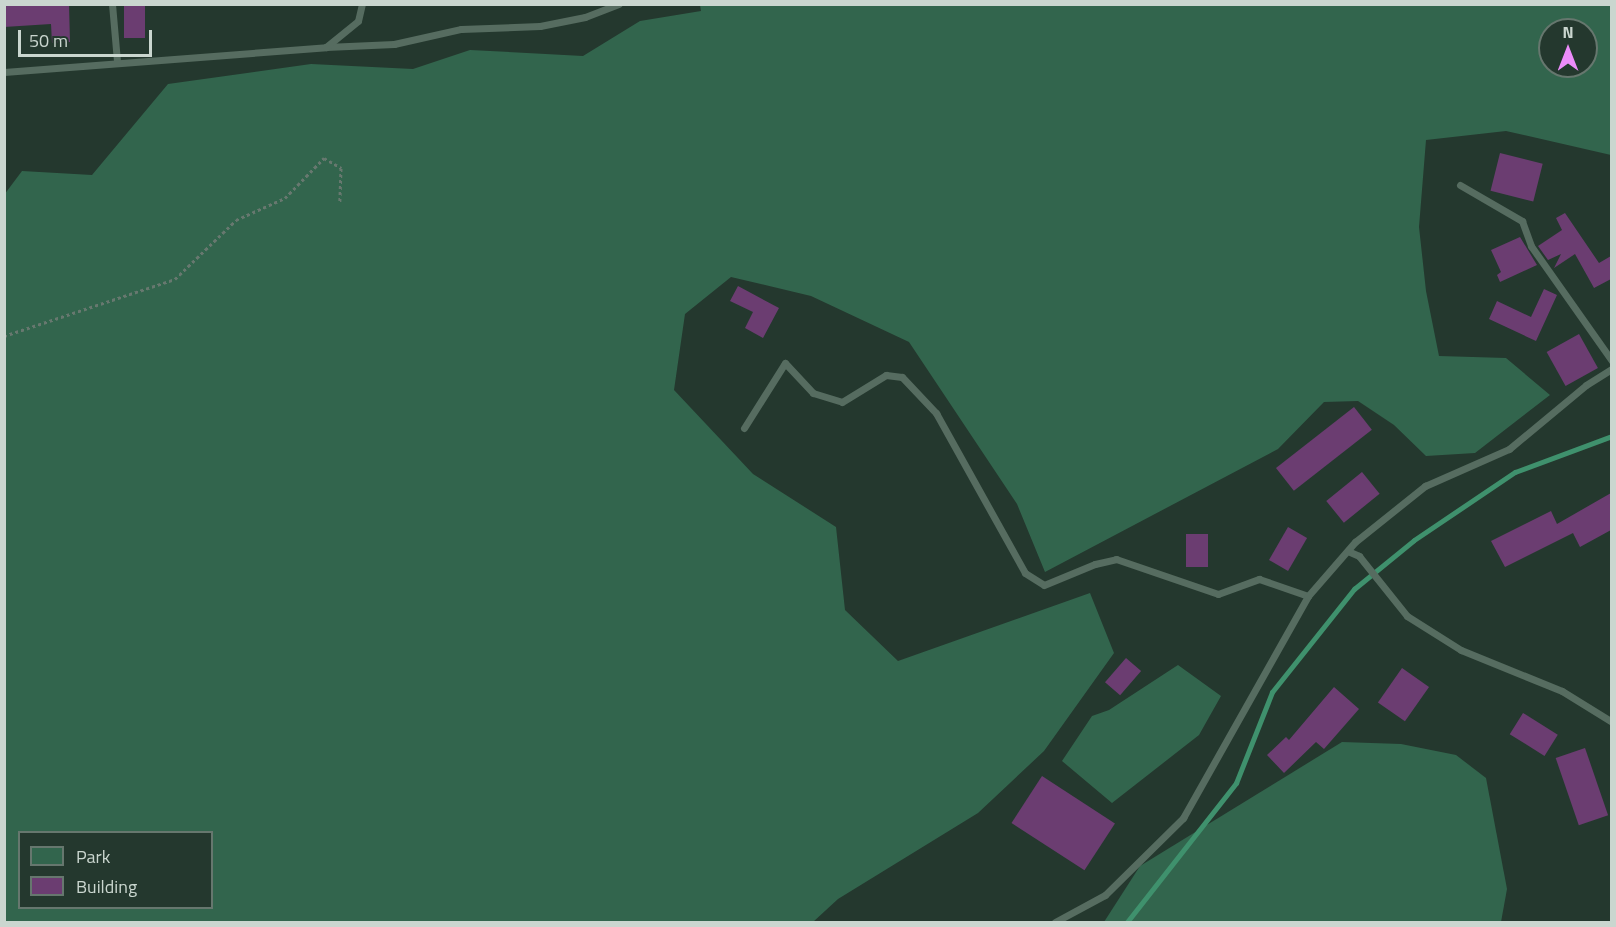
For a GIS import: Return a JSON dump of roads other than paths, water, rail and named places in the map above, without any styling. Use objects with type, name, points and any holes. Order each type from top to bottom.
[{"type":"lane","points":[[112,4],[117,61]]},
{"type":"lane","points":[[326,47],[358,21],[362,4]]},
{"type":"lane","points":[[4,72],[117,61],[394,44],[461,29],[540,26],[585,17],[619,4]]},
{"type":"lane","points":[[1460,185],[1522,221],[1531,246],[1611,362]]},
{"type":"lane","points":[[744,428],[785,363],[813,393],[842,402],[886,375],[902,377],[936,413],[1025,573],[1044,585],[1095,564],[1116,559],[1218,594],[1259,579],[1308,596]]},
{"type":"lane","points":[[1055,922],[1105,895],[1183,818],[1308,596],[1350,552],[1355,542],[1425,486],[1509,449],[1586,385],[1611,369]]},
{"type":"lane","points":[[1350,552],[1359,556],[1407,616],[1461,650],[1562,692],[1611,722]]},
{"type":"waterway","points":[[1127,922],[1236,783],[1272,692],[1354,589],[1414,540],[1515,472],[1612,436]]}]
